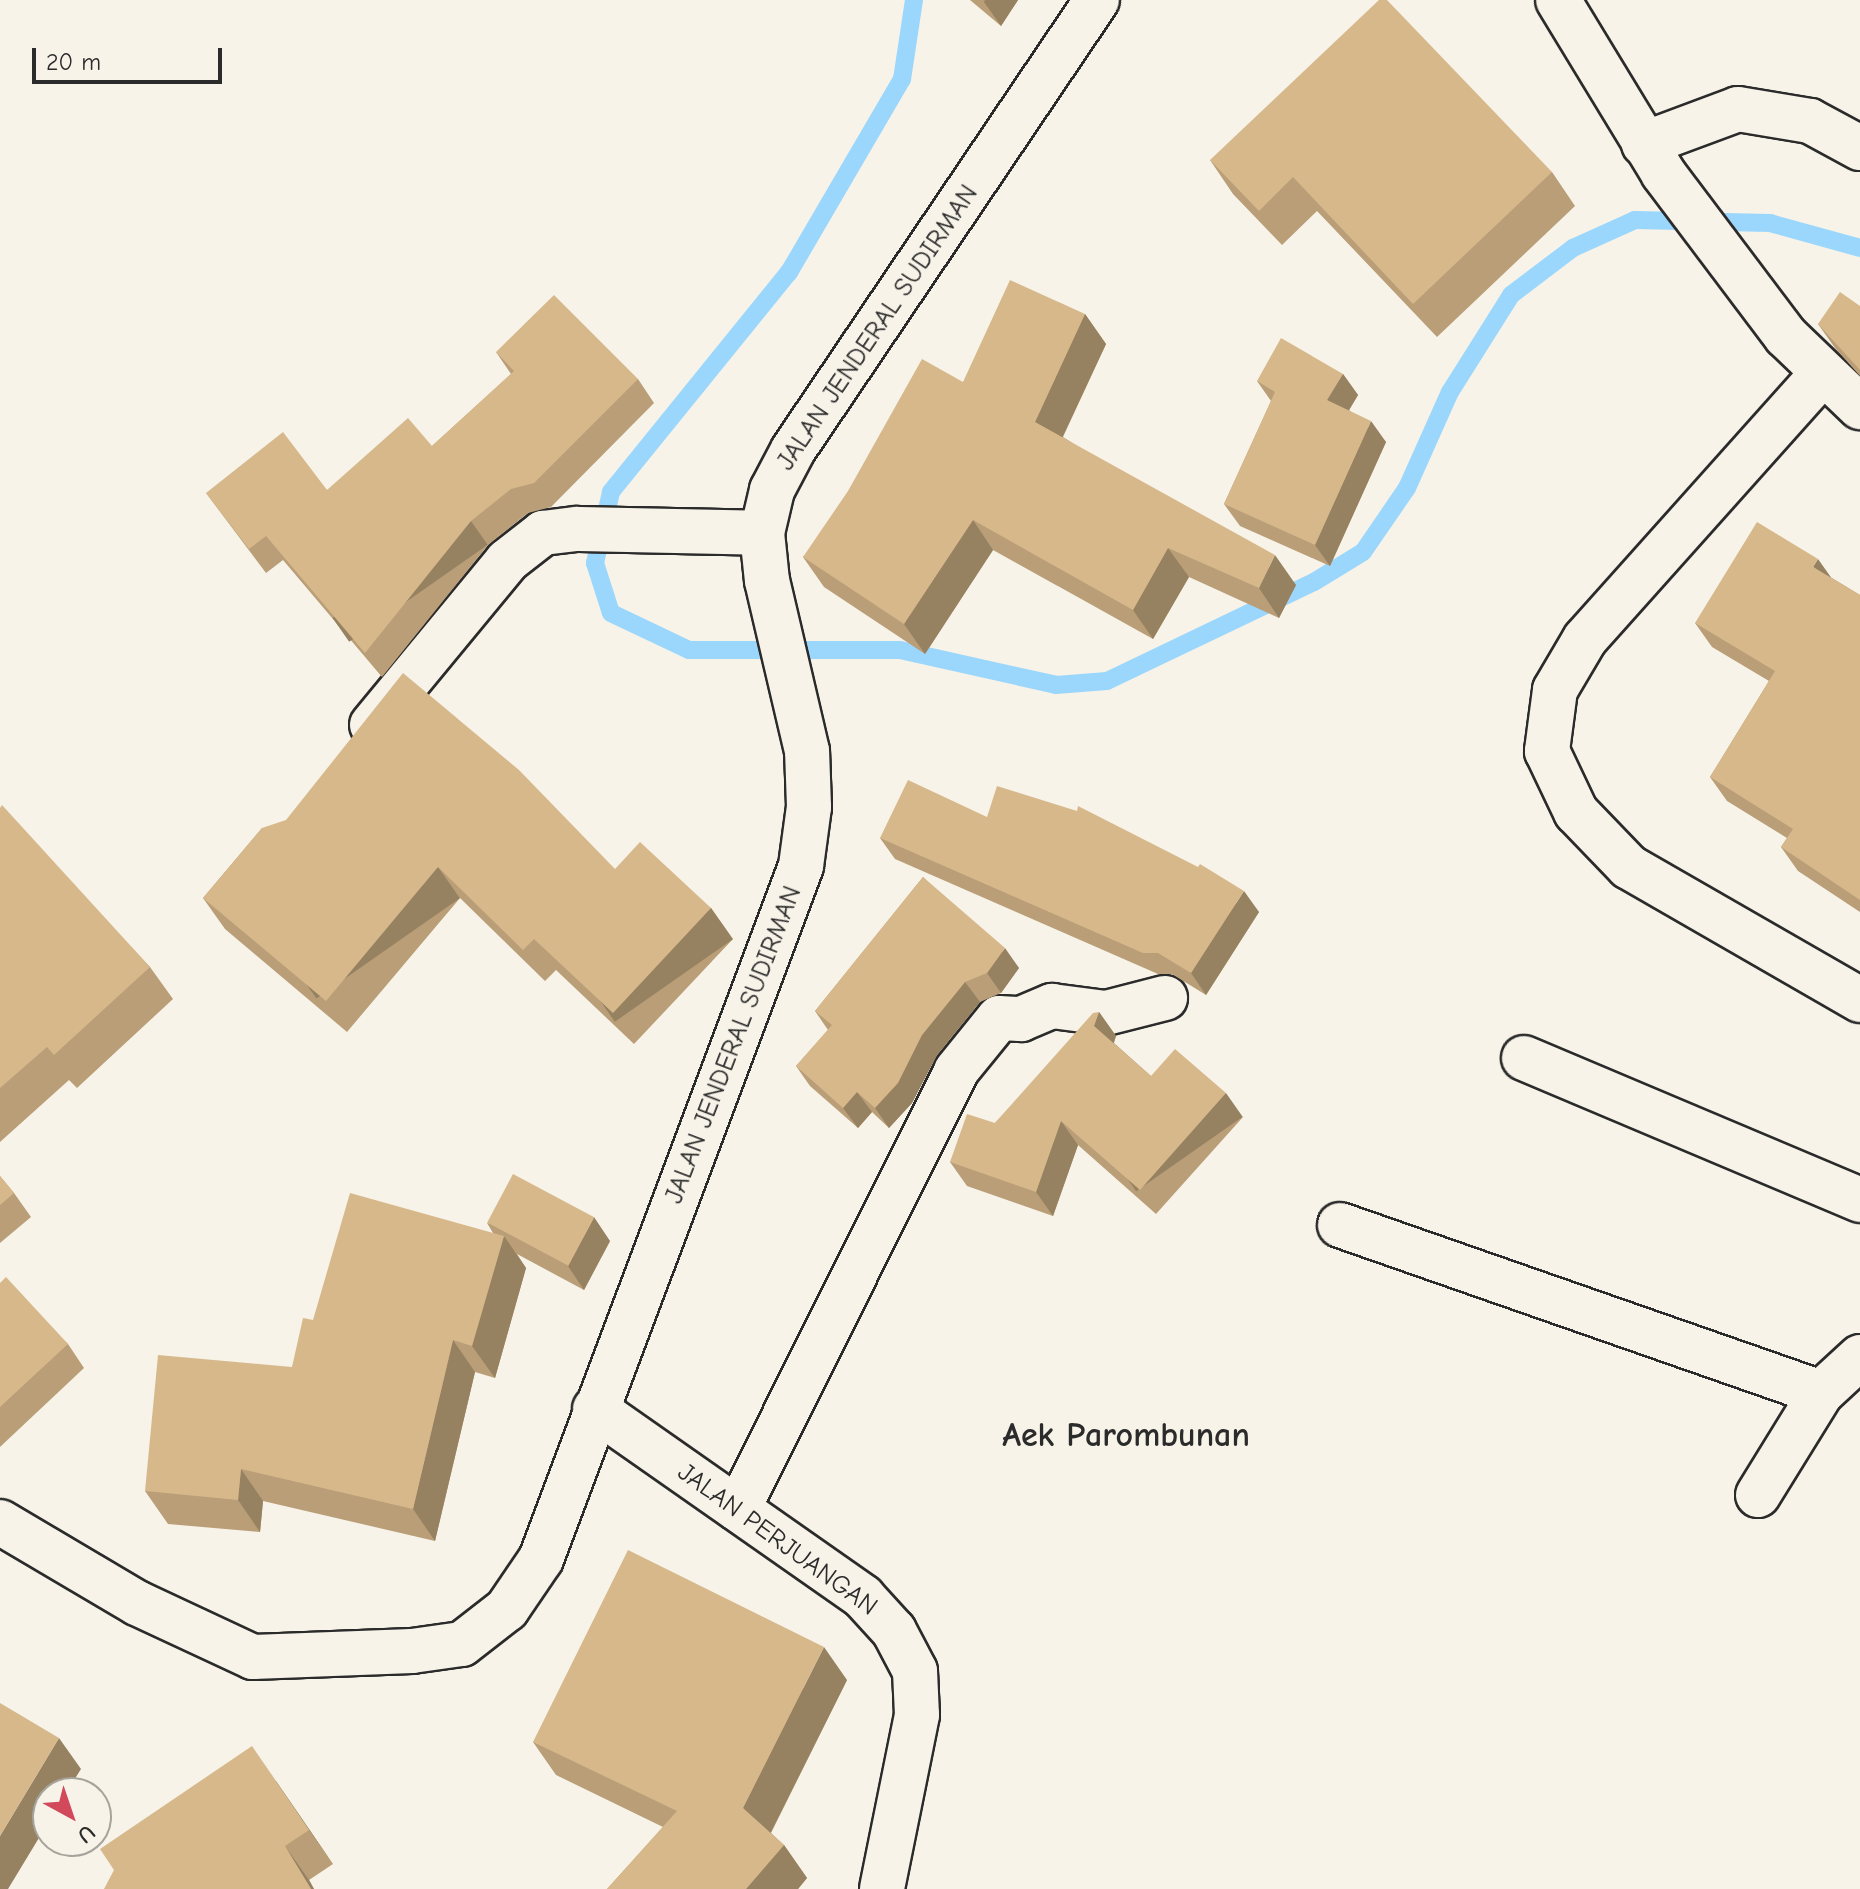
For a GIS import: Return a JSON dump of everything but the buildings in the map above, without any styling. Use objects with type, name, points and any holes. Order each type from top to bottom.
[{"type":"street","name":"JALAN JENDERAL SUDIRMAN","points":[[1,1525],[137,1603],[253,1657],[412,1651],[462,1644],[507,1609],[541,1559],[801,866],[809,807],[799,703],[767,581],[762,533],[772,490],[793,450],[1097,0]]},
{"type":"street","points":[[1558,0],[1654,159],[1786,336],[1821,375],[1860,407]]},
{"type":"street","points":[[1654,159],[1738,109],[1810,121],[1860,148]]},
{"type":"street","points":[[1821,375],[1585,639],[1555,690],[1547,751],[1576,812],[1629,867],[1860,1000]]},
{"type":"street","points":[[351,752],[507,561],[543,533],[577,529],[762,533]]},
{"type":"street","points":[[738,1509],[956,1071],[999,1018],[1021,1019],[1052,1006],[1106,1013],[1165,998]]},
{"type":"street","points":[[1524,1058],[1860,1200]]},
{"type":"street","points":[[1340,1225],[1821,1393]]},
{"type":"street","points":[[1758,1495],[1821,1393],[1860,1357]]},
{"type":"street","name":"JALAN PERJUANGAN","points":[[595,1409],[863,1597],[894,1631],[915,1671],[917,1715],[882,1889]]},
{"type":"waterway","points":[[914,0],[902,79],[789,272],[611,492],[595,563],[611,613],[689,650],[900,650],[1056,685],[1107,681],[1314,582],[1363,552],[1407,488],[1450,392],[1511,295],[1573,248],[1635,220],[1770,223],[1860,248]]},
{"type":"district","name":"Aek Parombunan","points":[[1126,1436]]}]
